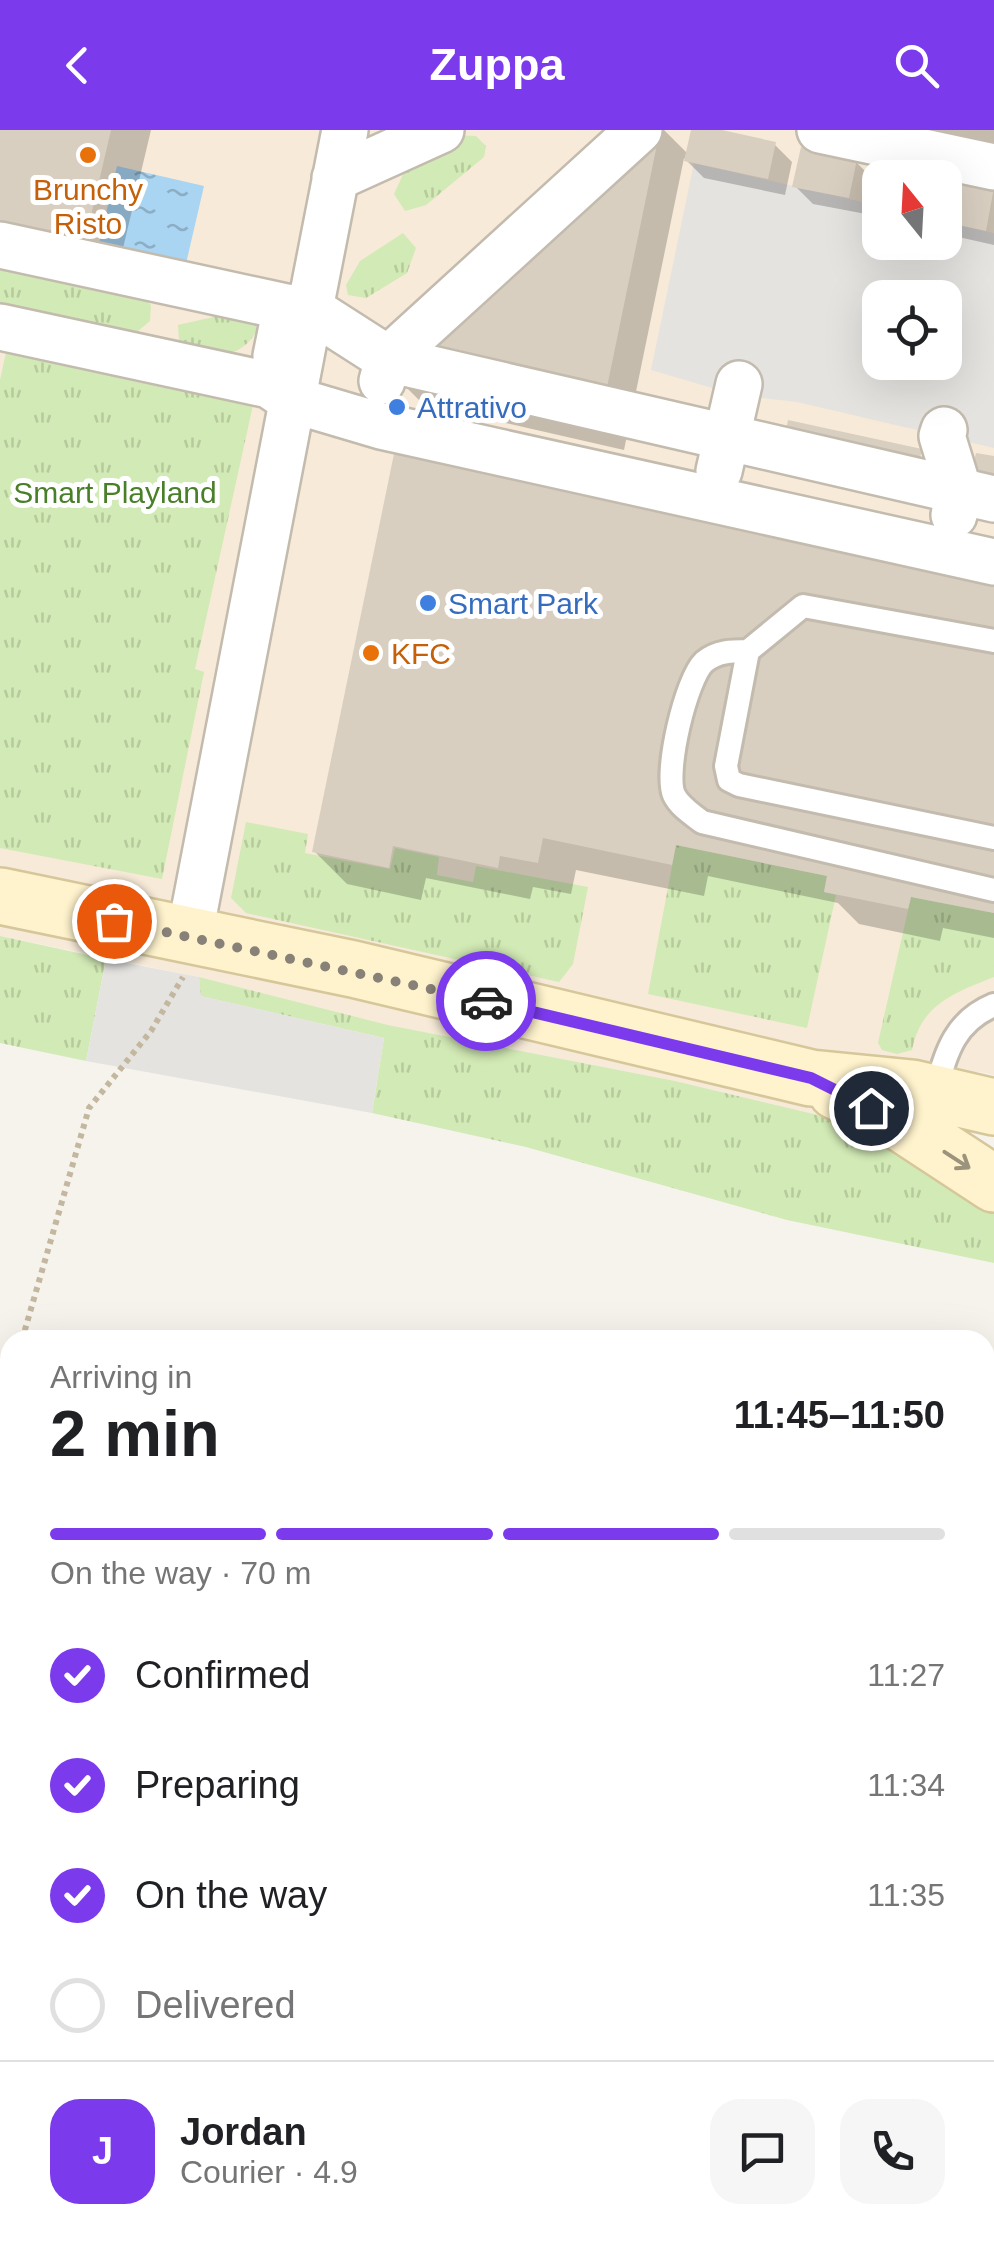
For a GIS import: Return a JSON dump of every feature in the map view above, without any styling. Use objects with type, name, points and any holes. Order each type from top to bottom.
[{"type":"street","points":[[192,917],[280,392],[345,130]]},
{"type":"street","points":[[335,178],[441,130]]},
{"type":"street","points":[[371,421],[388,359],[639,130]]},
{"type":"street","points":[[820,130],[994,168]]},
{"type":"street","points":[[0,245],[298,308],[388,359],[976,495]]},
{"type":"street","points":[[0,328],[280,392],[371,421],[994,562]]},
{"type":"street","points":[[713,497],[739,384]]},
{"type":"street","points":[[944,430],[942,436],[976,495]]},
{"type":"street","points":[[946,552],[976,495]]},
{"type":"street","points":[[0,896],[192,917],[353,969],[811,1078],[935,1093],[994,1106]]},
{"type":"street","points":[[811,1078],[901,1124],[994,1184]]},
{"type":"lane","points":[[994,641],[803,606],[748,651],[728,651],[706,660],[691,678],[670,772],[673,793],[702,822],[994,890]]},
{"type":"lane","points":[[748,651],[726,766],[729,780],[994,838]]},
{"type":"lane","points":[[935,1093],[956,1032],[994,1005]]},
{"type":"path","points":[[25,1330],[89,1108],[175,993],[187,970],[192,917]]},
{"type":"shaded area","points":[[0,130],[994,130],[994,1075],[980,1072],[818,1115],[675,1081],[388,1025],[199,977],[0,936]]},
{"type":"shaded area","points":[[694,163],[862,202],[862,260],[962,260],[962,226],[994,233],[994,448],[797,402],[736,395],[651,370]]},
{"type":"shaded area","points":[[106,959],[199,977],[201,996],[384,1038],[372,1113],[86,1061]]},
{"type":"green space","points":[[456,135],[476,136],[486,146],[484,157],[426,205],[405,211],[394,194],[406,168]]},
{"type":"green space","points":[[403,233],[416,248],[407,273],[366,298],[348,295],[346,285],[360,261]]},
{"type":"green space","points":[[0,253],[141,295],[151,305],[150,321],[132,336],[0,322]]},
{"type":"green space","points":[[231,313],[253,320],[257,329],[242,347],[211,354],[179,340],[178,325]]},
{"type":"green space","name":"Smart Playland","points":[[7,348],[253,405],[195,669],[204,672],[162,879],[0,848],[0,380]]},
{"type":"green space","points":[[246,822],[308,834],[305,853],[390,869],[395,848],[439,857],[437,875],[473,882],[476,866],[588,887],[573,964],[559,982],[246,913],[231,898]]},
{"type":"green space","points":[[676,845],[827,876],[824,892],[836,895],[807,1028],[648,994]]},
{"type":"green space","points":[[911,897],[994,913],[994,977],[941,1002],[923,1021],[912,1050],[897,1054],[882,1050],[878,1043]]},
{"type":"green space","points":[[0,936],[106,959],[86,1061],[0,1043]]},
{"type":"green space","points":[[199,977],[388,1025],[675,1081],[818,1115],[863,1131],[994,1210],[994,1263],[787,1220],[526,1147],[372,1113],[384,1038],[200,996]]},
{"type":"water","points":[[117,166],[204,186],[185,268],[98,248]]},
{"type":"building","points":[[0,130],[111,130],[83,250],[0,231]]},
{"type":"building","points":[[660,130],[599,426],[394,379]]},
{"type":"building","points":[[691,130],[722,130],[776,142],[768,179],[684,161]]},
{"type":"building","points":[[801,147],[857,159],[849,198],[792,187]]},
{"type":"building","points":[[962,180],[994,187],[986,231],[962,226]]},
{"type":"building","points":[[788,420],[922,449],[916,477],[782,448]]},
{"type":"building","points":[[395,449],[994,570],[994,913],[911,897],[908,909],[824,892],[827,876],[676,845],[672,865],[543,838],[538,863],[500,856],[498,868],[393,846],[389,868],[312,852]]},
{"type":"building","points":[[976,453],[994,456],[994,492],[968,486]]},
{"type":"way so far","points":[[114,921],[353,969],[486,1001]]},
{"type":"place","name":"Brunchy Risto","points":[[88,155]]},
{"type":"place","name":"Attrativo","points":[[397,407]]},
{"type":"place","name":"Smart Park","points":[[428,603]]},
{"type":"place","name":"KFC","points":[[371,653]]},
{"type":"route","points":[[486,1001],[811,1078],[871,1108]]}]
